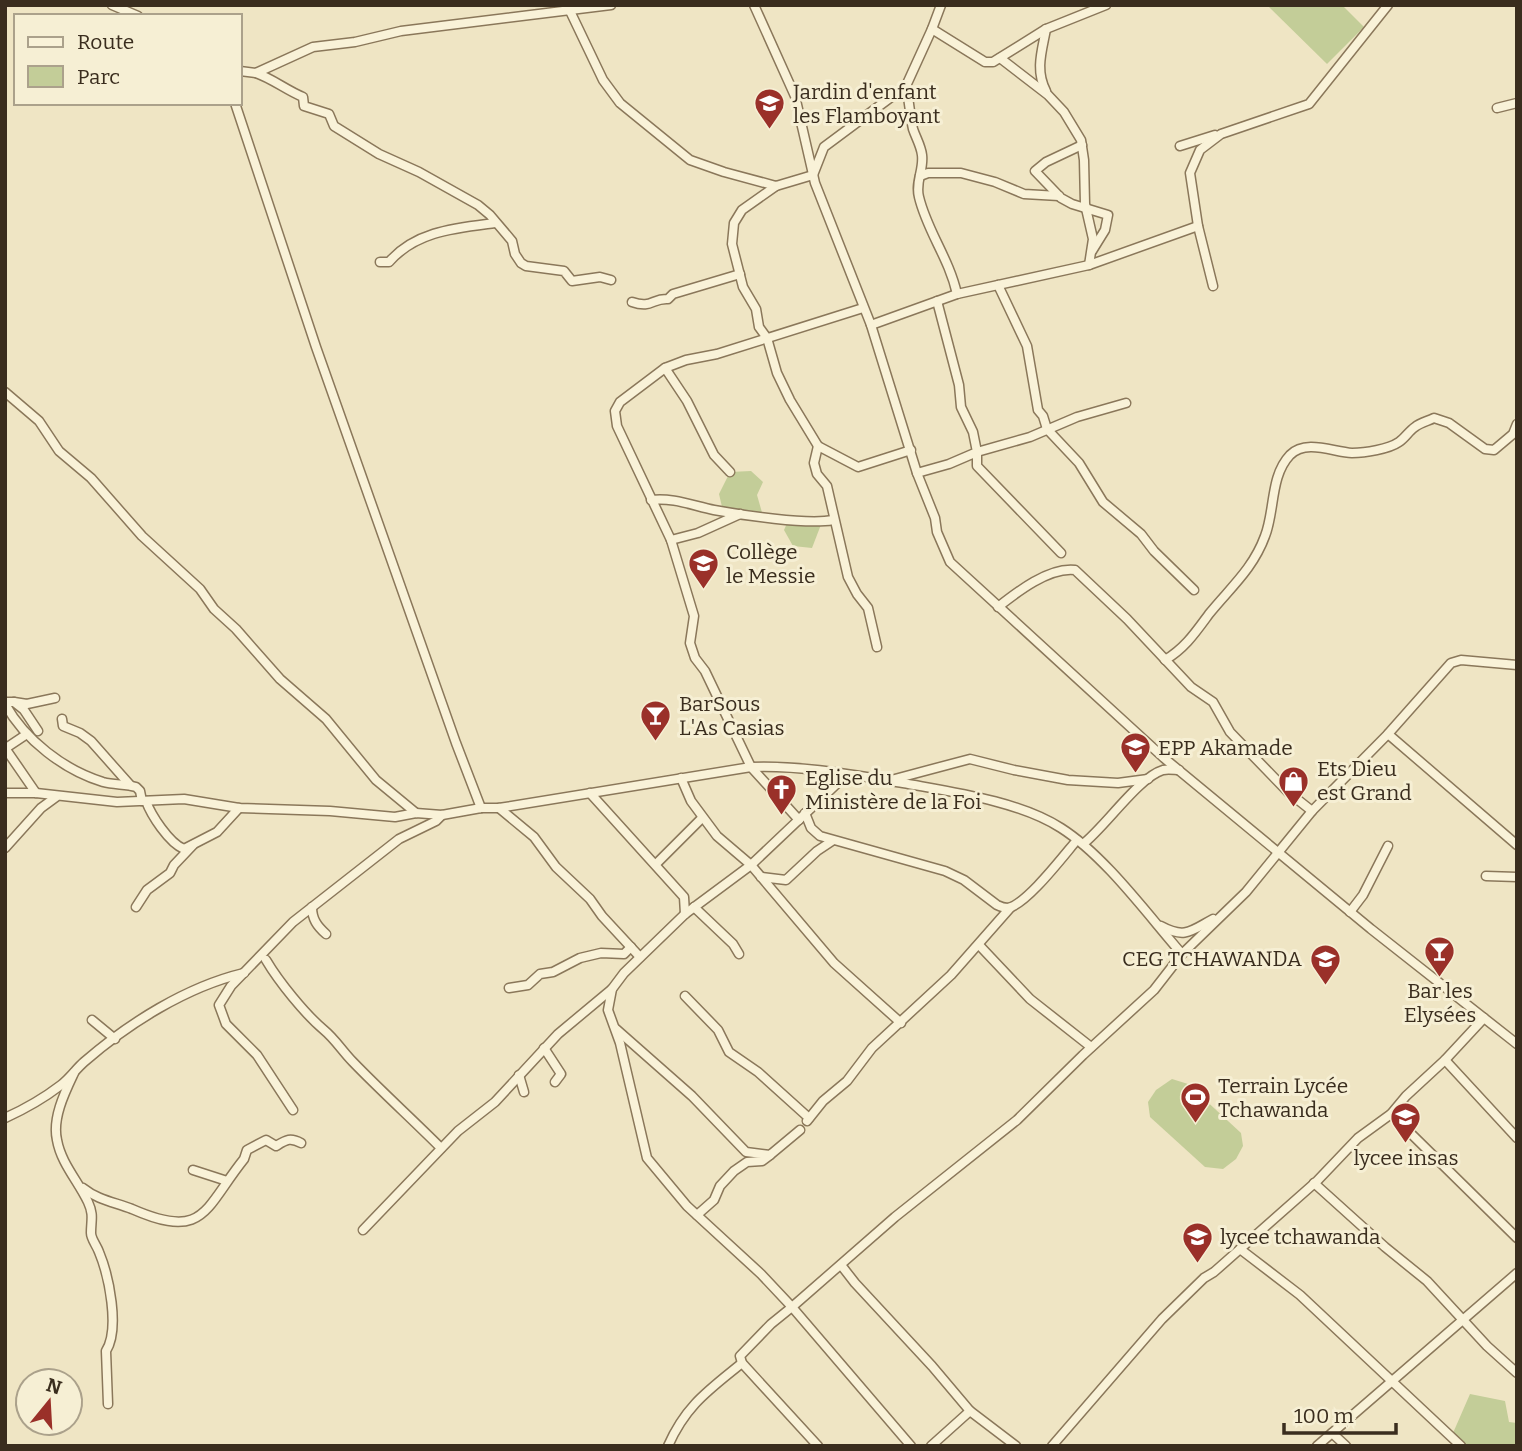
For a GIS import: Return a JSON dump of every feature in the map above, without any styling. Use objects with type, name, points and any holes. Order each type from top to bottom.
[{"type":"street","points":[[112,5],[133,14]]},
{"type":"street","points":[[256,72],[313,47],[355,42],[401,31],[611,5]]},
{"type":"street","points":[[754,5],[794,96],[813,176],[871,325],[935,518],[937,532],[950,562],[1125,724],[1350,912],[1517,1044]]},
{"type":"street","points":[[813,176],[824,147],[906,86],[941,5]]},
{"type":"street","points":[[932,29],[985,62],[993,62],[1046,29],[1107,5]]},
{"type":"street","points":[[1180,146],[1309,104],[1388,5]]},
{"type":"street","points":[[570,11],[603,80],[623,106],[690,160],[776,186]]},
{"type":"street","points":[[1046,29],[1040,61],[1040,79],[1048,95]]},
{"type":"street","points":[[1000,58],[1048,95],[1064,112],[1082,145],[1086,208],[1093,239],[1089,265]]},
{"type":"street","points":[[242,71],[256,72],[288,91],[303,96],[304,106],[329,114],[334,126],[379,154],[419,172],[478,205],[512,241],[515,254],[526,266],[564,271],[572,281],[600,277],[611,280]]},
{"type":"street","points":[[906,86],[914,130],[922,153],[916,186],[925,219],[949,266],[957,293]]},
{"type":"street","points":[[1497,108],[1517,103]]},
{"type":"street","points":[[236,105],[316,347],[481,808]]},
{"type":"street","points":[[1213,286],[1198,226],[1190,173],[1200,150],[1221,134]]},
{"type":"street","points":[[1082,145],[1046,162],[1035,171],[1059,196],[1072,204],[1108,215],[1105,229],[1091,253]]},
{"type":"street","points":[[919,176],[928,173],[961,173],[995,182],[1024,194],[1059,196]]},
{"type":"street","points":[[813,176],[776,186],[742,210],[734,223],[732,244],[743,287],[756,309],[759,327],[767,338],[777,373],[818,446],[858,467],[911,450]]},
{"type":"street","points":[[380,262],[389,262],[401,248],[443,230],[495,223]]},
{"type":"street","points":[[871,325],[957,293],[1089,265],[1198,226]]},
{"type":"street","points":[[632,302],[646,306],[740,274]]},
{"type":"street","points":[[998,285],[1027,346],[1038,410],[1047,429],[1079,463],[1103,502],[1141,534],[1154,551],[1194,590]]},
{"type":"street","points":[[937,301],[959,385],[961,407],[973,432],[977,466],[1061,553]]},
{"type":"street","points":[[863,308],[665,368],[620,402],[615,411],[617,426],[670,540],[694,616],[690,643],[751,767],[820,836],[922,863],[964,880],[998,905],[1010,908]]},
{"type":"street","points":[[665,368],[687,401],[714,456],[730,472]]},
{"type":"street","points":[[5,393],[39,421],[60,451],[91,478],[142,536],[200,589],[214,610],[236,629],[280,679],[326,719],[376,780],[416,813]]},
{"type":"street","points":[[918,473],[1126,403]]},
{"type":"street","points":[[1165,660],[1184,647],[1196,634],[1257,556],[1266,534],[1277,477],[1290,455],[1303,448],[1354,453],[1380,449],[1398,443],[1416,426],[1434,418],[1449,423],[1485,449],[1494,450],[1513,434],[1517,424]]},
{"type":"street","points":[[818,446],[814,463],[817,474],[827,486],[848,577],[868,608],[877,647]]},
{"type":"street","points":[[651,500],[661,498],[741,513],[822,522],[833,520]]},
{"type":"street","points":[[670,540],[698,533],[741,513]]},
{"type":"street","points":[[998,607],[1026,586],[1063,570],[1074,570],[1198,693],[1213,702],[1230,732],[1288,792],[1312,811]]},
{"type":"street","points":[[818,1446],[742,1363],[740,1356],[744,1351],[895,1217],[1017,1120],[1154,990],[1182,954],[1246,892],[1312,811],[1388,734],[1451,663],[1461,660],[1517,665]]},
{"type":"street","points":[[8,703],[27,704],[55,698]]},
{"type":"street","points":[[8,703],[24,710],[38,731]]},
{"type":"street","points":[[8,703],[14,719],[27,734],[68,767],[105,783],[130,785]]},
{"type":"street","points":[[62,719],[64,726],[91,741],[130,785],[140,791],[164,834],[176,846],[184,849],[216,832],[239,808]]},
{"type":"street","points":[[27,734],[6,748],[36,793]]},
{"type":"street","points":[[1388,734],[1517,845]]},
{"type":"street","points":[[888,781],[970,759],[1068,779],[1118,783],[1148,779]]},
{"type":"street","points":[[5,793],[36,793],[97,801],[184,799],[239,808],[330,811],[395,817],[416,813],[442,815],[481,808],[499,808],[751,767],[772,766],[829,772],[965,794],[1029,813],[1061,828],[1080,842],[1182,954]]},
{"type":"street","points":[[685,996],[718,1030],[729,1052],[758,1072],[808,1119],[823,1101],[847,1081],[872,1048],[901,1023],[979,945],[1010,908],[1029,894],[1080,842],[1098,833],[1148,779],[1164,769],[1180,770]]},
{"type":"street","points":[[829,772],[829,791]]},
{"type":"street","points":[[363,1230],[458,1131],[495,1102],[558,1034],[612,989],[624,973],[685,914],[751,865],[846,775]]},
{"type":"street","points":[[681,778],[685,792],[717,836],[751,865],[834,963],[901,1023]]},
{"type":"street","points":[[590,793],[684,897],[697,905],[739,954]]},
{"type":"street","points":[[5,848],[40,808],[57,797]]},
{"type":"street","points":[[499,808],[534,837],[556,867],[590,899],[640,957]]},
{"type":"street","points":[[293,1110],[257,1055],[226,1024],[219,1005],[230,986],[293,922],[399,839],[436,821],[442,815]]},
{"type":"street","points":[[656,864],[702,818]]},
{"type":"street","points":[[782,901],[781,888],[786,880],[832,841]]},
{"type":"street","points":[[136,907],[147,890],[170,873],[193,845]]},
{"type":"street","points":[[1350,912],[1363,895],[1388,846]]},
{"type":"street","points":[[1486,876],[1517,877]]},
{"type":"street","points":[[761,877],[786,880]]},
{"type":"street","points":[[684,897],[685,914]]},
{"type":"street","points":[[312,907],[312,915],[318,927],[326,934]]},
{"type":"street","points":[[1153,920],[1170,931],[1182,934],[1219,917]]},
{"type":"street","points":[[979,945],[1030,999],[1091,1047]]},
{"type":"street","points":[[509,988],[528,985],[540,974],[553,972],[580,958],[601,953],[624,954],[631,947]]},
{"type":"street","points":[[266,960],[278,981],[317,1025],[441,1148]]},
{"type":"street","points":[[5,1118],[23,1110],[62,1084],[84,1062],[132,1026],[185,993],[244,973]]},
{"type":"street","points":[[612,989],[608,1010],[616,1029],[647,1158],[696,1215],[761,1274],[792,1307],[911,1446]]},
{"type":"street","points":[[1052,1446],[1162,1319],[1204,1278],[1314,1183],[1357,1138],[1391,1114],[1484,1018]]},
{"type":"street","points":[[92,1020],[115,1039]]},
{"type":"street","points":[[616,1029],[692,1096],[746,1152],[770,1155]]},
{"type":"street","points":[[544,1048],[561,1074],[555,1082]]},
{"type":"street","points":[[1445,1060],[1517,1138]]},
{"type":"street","points":[[74,1073],[57,1119],[56,1138],[65,1162],[92,1212],[91,1234],[100,1253],[114,1314],[110,1326],[110,1344],[106,1351],[107,1404]]},
{"type":"street","points":[[519,1075],[524,1092]]},
{"type":"street","points":[[1391,1114],[1517,1238]]},
{"type":"street","points":[[696,1215],[714,1200],[720,1186],[734,1171],[747,1162],[762,1161],[800,1130]]},
{"type":"street","points":[[78,1184],[102,1200],[120,1204],[158,1221],[187,1223],[206,1214],[244,1159],[247,1150],[266,1140],[276,1146],[287,1139],[301,1143]]},
{"type":"street","points":[[193,1170],[227,1181]]},
{"type":"street","points":[[1314,1183],[1427,1281],[1517,1373]]},
{"type":"street","points":[[1240,1248],[1300,1295],[1461,1446]]},
{"type":"street","points":[[841,1265],[970,1411],[1016,1446]]},
{"type":"street","points":[[1317,1446],[1465,1321],[1517,1273]]},
{"type":"street","points":[[668,1446],[676,1427],[704,1392],[742,1363]]},
{"type":"street","points":[[931,1446],[970,1411]]},
{"type":"street","points":[[1332,1433],[1346,1446]]},
{"type":"green space","points":[[1267,5],[1342,5],[1364,27],[1327,64]]},
{"type":"green space","points":[[751,471],[763,482],[757,495],[763,516],[723,511],[719,494],[730,472]]},
{"type":"green space","points":[[789,519],[822,522],[812,548],[793,546],[784,530]]},
{"type":"green space","name":"Terrain Lycée Tchawanda","points":[[1172,1079],[1188,1084],[1241,1133],[1243,1146],[1236,1159],[1223,1169],[1205,1167],[1150,1117],[1148,1102],[1156,1090]]},
{"type":"green space","points":[[1470,1394],[1505,1401],[1509,1422],[1517,1423],[1517,1446],[1466,1446],[1453,1433]]},
{"type":"place","name":"Jardin d'enfant les Flamboyant","points":[[770,131]]},
{"type":"place","name":"Collège le Messie","points":[[703,591]]},
{"type":"place","name":"BarSous L'As Casias","points":[[656,743]]},
{"type":"place","name":"EPP Akamade","points":[[1135,775]]},
{"type":"place","name":"Ets Dieu est Grand","points":[[1294,808]]},
{"type":"place","name":"Eglise du Ministère de la Foi","points":[[782,817]]},
{"type":"place","name":"Bar les Elysées","points":[[1440,978]]},
{"type":"place","name":"CEG TCHAWANDA","points":[[1325,986]]},
{"type":"place","name":"Terrain Lycée Tchawanda","points":[[1195,1125]]},
{"type":"place","name":"lycee insas","points":[[1406,1145]]},
{"type":"place","name":"lycee tchawanda","points":[[1197,1264]]}]
